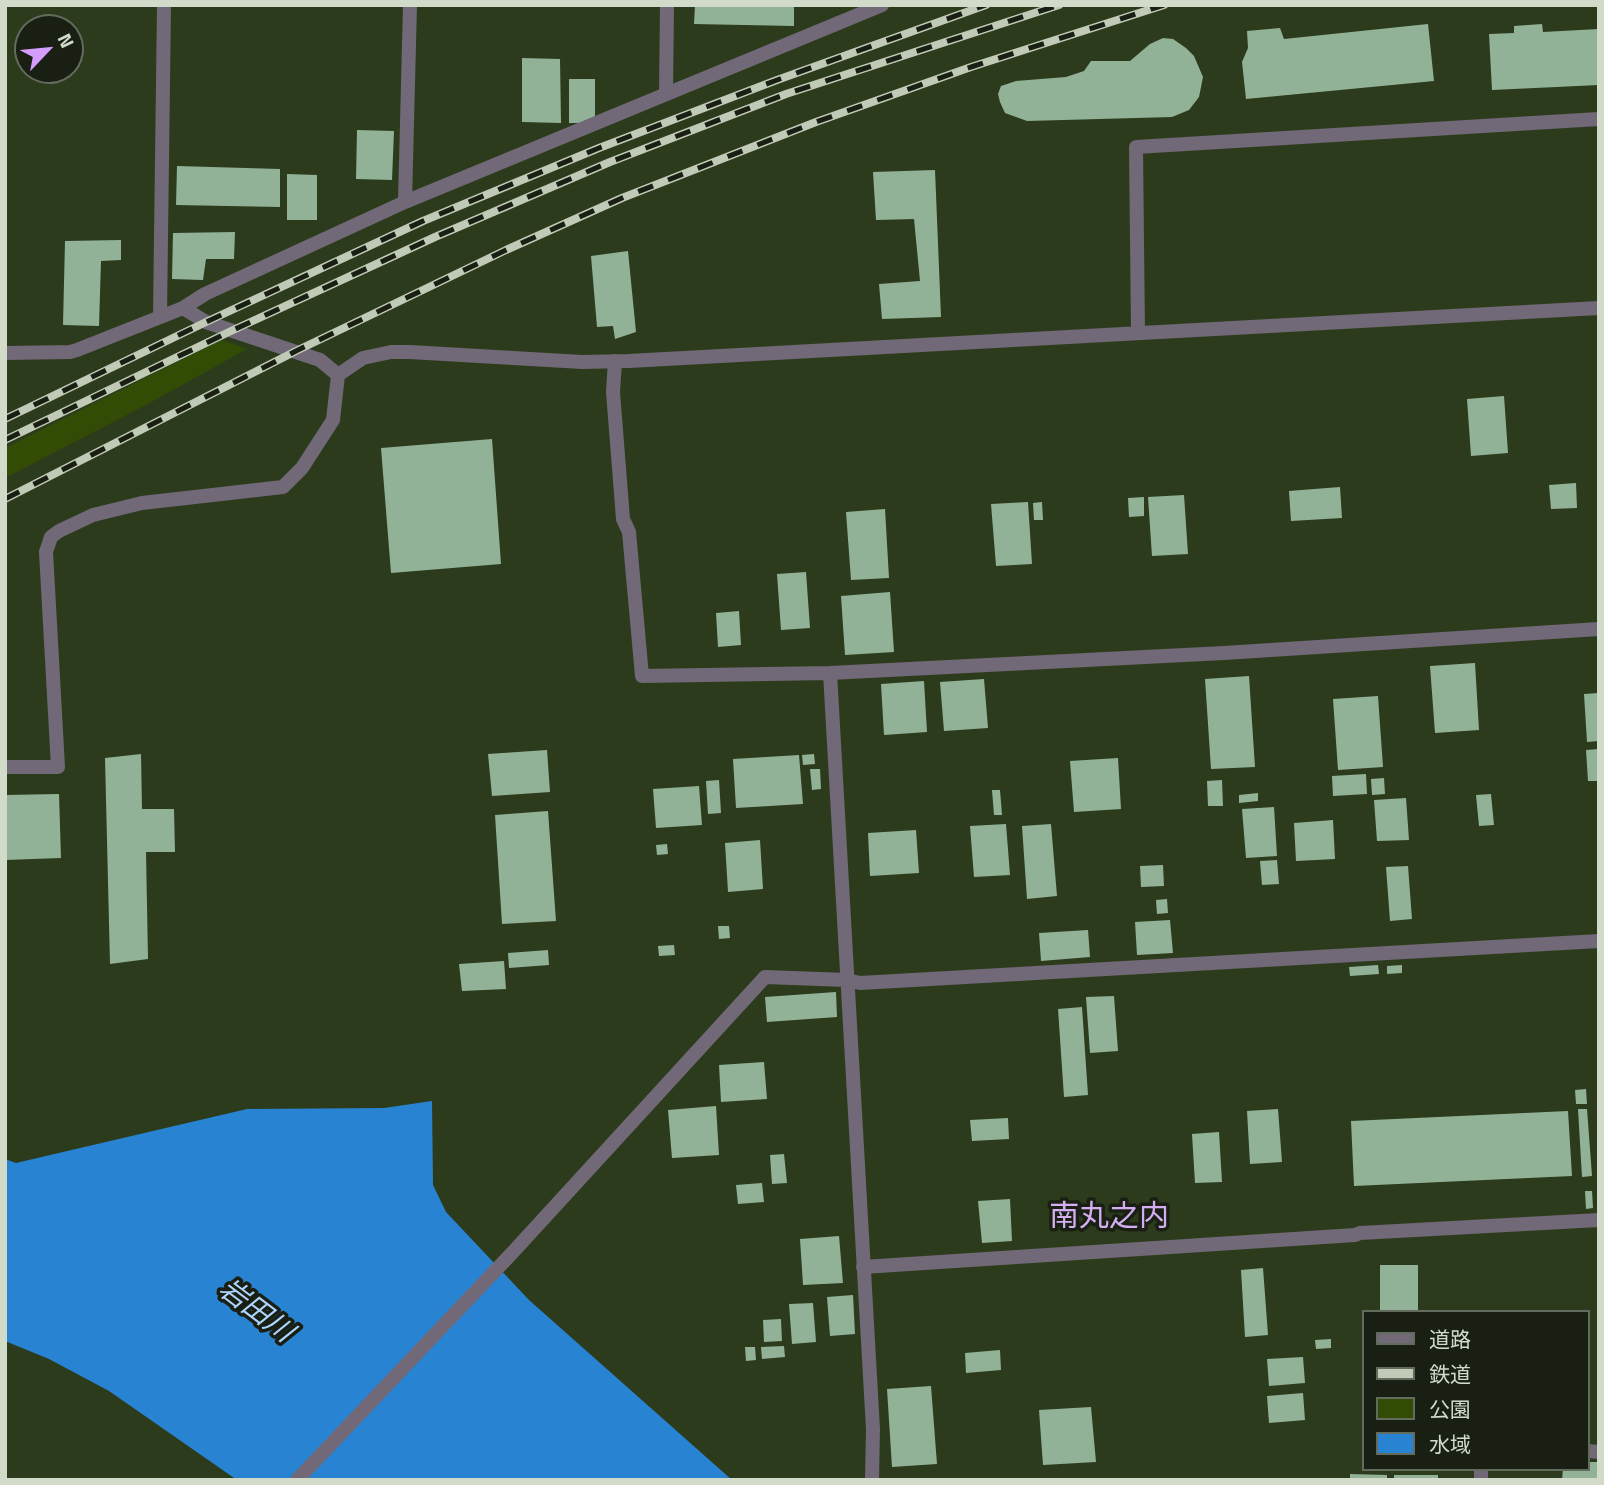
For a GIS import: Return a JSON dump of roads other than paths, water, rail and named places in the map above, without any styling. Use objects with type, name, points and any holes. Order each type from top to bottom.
[{"type":"street","points":[[160,315],[164,5]]},
{"type":"street","points":[[405,202],[410,5]]},
{"type":"street","points":[[666,94],[667,5]]},
{"type":"street","points":[[5,354],[70,352],[183,308],[205,295],[405,202],[882,5]]},
{"type":"street","points":[[1138,333],[1136,147],[1599,119]]},
{"type":"street","points":[[183,308],[206,322],[320,359],[338,375]]},
{"type":"street","points":[[5,767],[58,767],[46,552],[51,537],[93,514],[142,503],[283,487],[302,468],[333,420],[338,375],[356,361],[391,352],[582,362],[615,361],[1599,308]]},
{"type":"street","points":[[615,361],[613,391],[623,519],[629,532],[642,676],[831,673],[1224,653],[1599,629]]},
{"type":"street","points":[[831,673],[873,1429],[873,1480]]},
{"type":"street","points":[[297,1480],[513,1252],[765,977],[847,979],[860,983],[1599,941]]},
{"type":"street","points":[[863,1267],[1360,1233],[1599,1220]]},
{"type":"water","name":"岩田川","points":[[432,1101],[433,1185],[446,1212],[529,1300],[732,1480],[237,1480],[109,1391],[49,1359],[5,1341],[5,1159],[16,1163],[247,1109],[384,1108]]},
{"type":"railway","points":[[5,419],[423,221],[599,148],[986,5]]},
{"type":"railway","points":[[5,440],[435,237],[610,162],[786,94],[1059,5]]},
{"type":"railway","points":[[5,499],[296,351],[506,250],[622,198],[816,122],[971,67],[1164,5]]},
{"type":"district","name":"南丸之内","points":[[1109,1219]]}]
